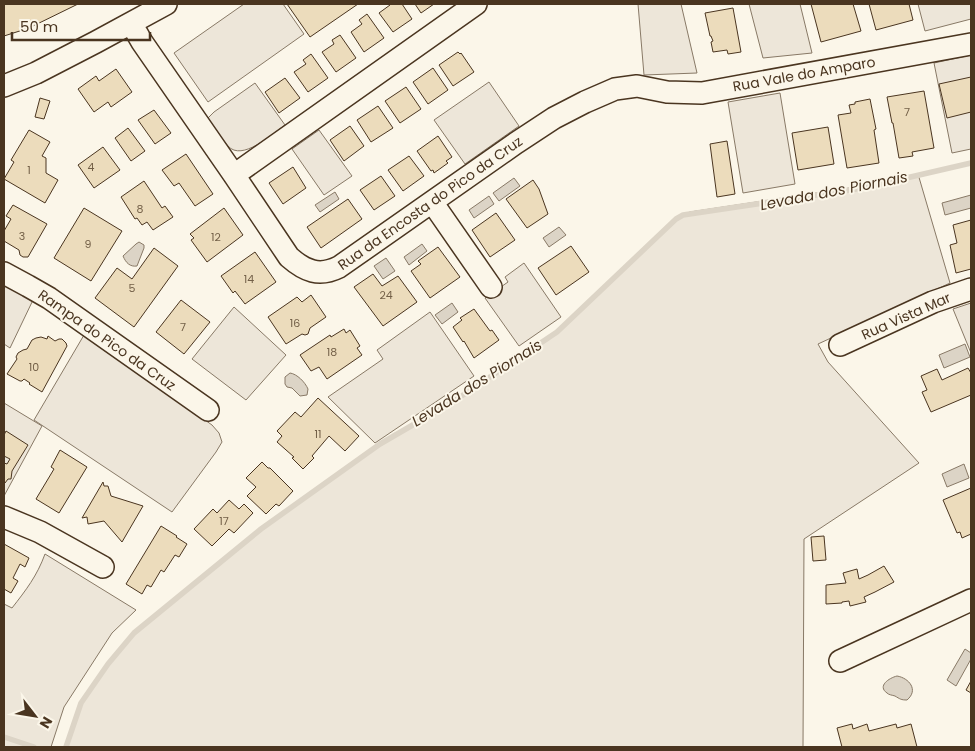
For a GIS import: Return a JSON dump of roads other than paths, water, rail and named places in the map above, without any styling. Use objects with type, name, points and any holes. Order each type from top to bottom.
[{"type":"street","points":[[4,88],[166,4]]},
{"type":"street","points":[[234,175],[476,4]]},
{"type":"street","name":"Rua da Encosta do Pico da Cruz","points":[[131,23],[142,42],[289,257],[297,264],[313,272],[330,272],[339,267],[554,118],[601,95],[636,86]]},
{"type":"street","name":"Rua Vale do Amparo","points":[[636,86],[667,92],[702,93],[971,44]]},
{"type":"street","points":[[432,202],[491,287]]},
{"type":"street","name":"Rampa do Pico da Cruz","points":[[4,273],[49,298],[208,410]]},
{"type":"street","name":"Rua Vista Mar","points":[[840,345],[933,302],[971,288]]},
{"type":"street","points":[[4,517],[40,532],[103,567]]},
{"type":"street","points":[[840,661],[971,600]]},
{"type":"waterway","name":"Levada dos Piornais","points":[[66,747],[81,703],[108,664],[134,633],[261,529],[380,444],[454,401],[557,332],[676,219],[683,215],[863,188],[971,163]]},
{"type":"waterway","points":[[4,737],[34,747]]}]
